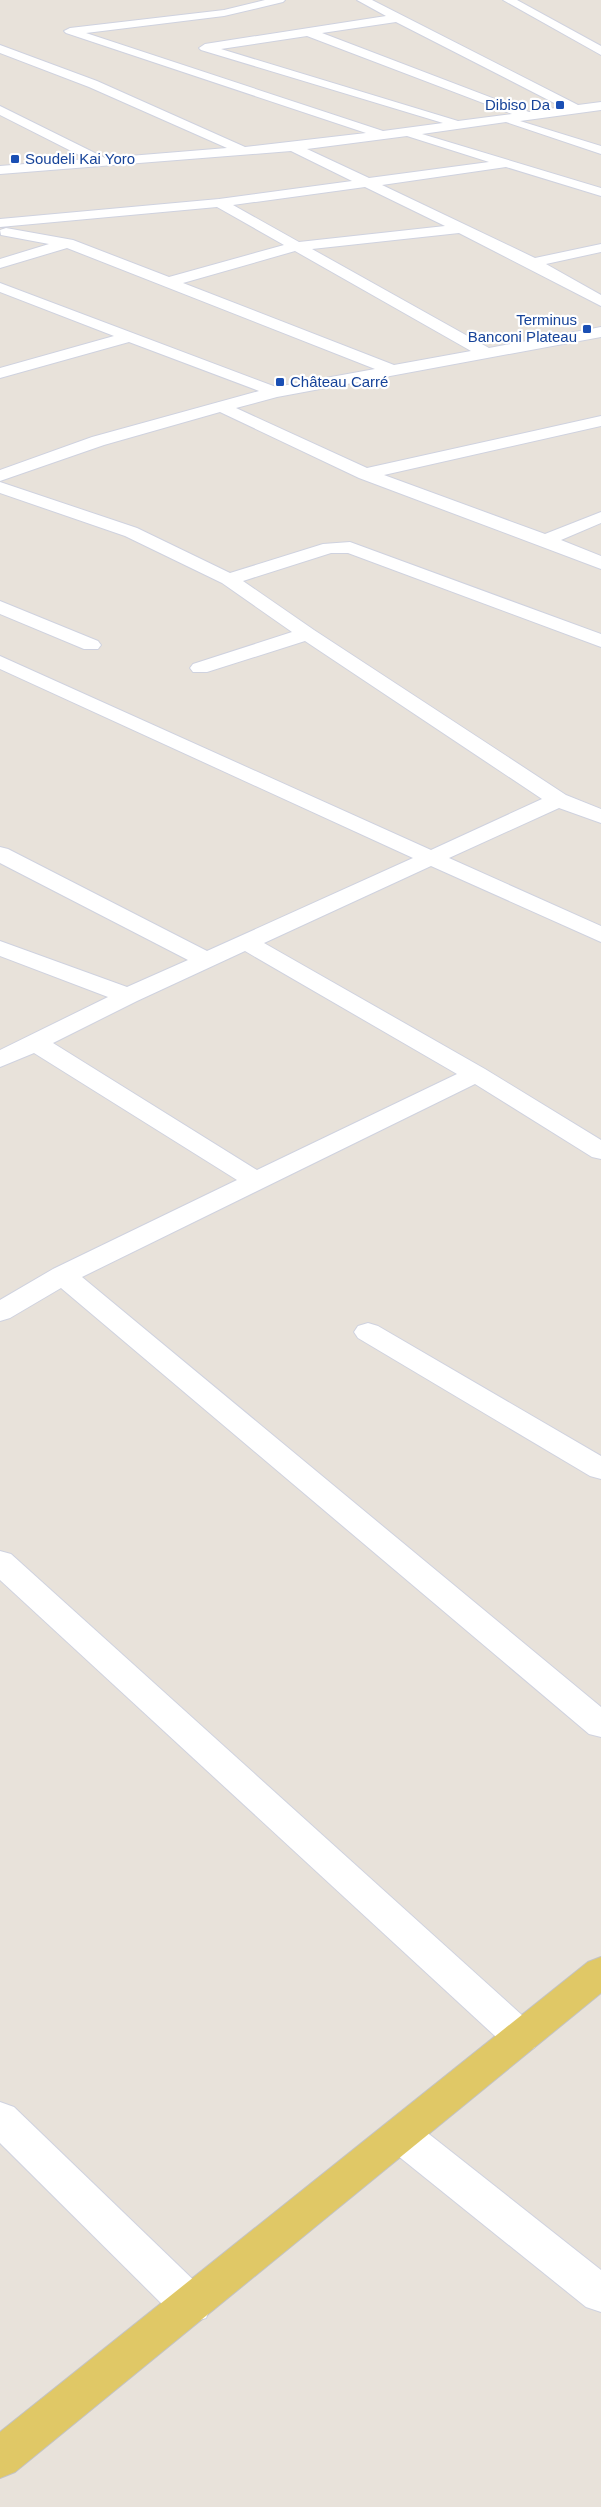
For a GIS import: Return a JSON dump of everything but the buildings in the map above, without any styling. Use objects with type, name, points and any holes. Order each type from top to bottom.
[{"type":"main road","points":[[0,2458],[601,1972]]},
{"type":"street","points":[[279,0],[224,13],[70,31],[384,135]]},
{"type":"street","points":[[363,0],[577,110]]},
{"type":"street","points":[[509,0],[601,51]]},
{"type":"street","points":[[398,18],[205,48],[462,125]]},
{"type":"street","points":[[308,32],[530,116]]},
{"type":"street","points":[[0,48],[93,84],[243,151]]},
{"type":"street","points":[[0,170],[294,147],[601,106]]},
{"type":"street","points":[[0,110],[104,162]]},
{"type":"street","points":[[503,120],[601,150]]},
{"type":"street","points":[[404,132],[601,192]]},
{"type":"street","points":[[294,147],[534,263],[601,301]]},
{"type":"street","points":[[0,223],[219,203],[504,164]]},
{"type":"street","points":[[219,203],[294,247],[486,353]]},
{"type":"street","points":[[169,282],[294,247],[462,228]]},
{"type":"street","points":[[0,231],[68,243],[392,370]]},
{"type":"street","points":[[0,264],[68,243]]},
{"type":"street","points":[[534,263],[601,248]]},
{"type":"street","points":[[0,287],[275,392]]},
{"type":"street","points":[[0,476],[98,441],[275,392],[601,332]]},
{"type":"street","points":[[2,371],[131,336]]},
{"type":"street","points":[[219,406],[365,474],[545,540],[601,564]]},
{"type":"street","points":[[365,474],[601,421]]},
{"type":"street","points":[[0,487],[131,532],[229,579],[307,634],[558,800],[601,816]]},
{"type":"street","points":[[545,540],[601,517]]},
{"type":"street","points":[[229,579],[329,548],[350,547],[601,641]]},
{"type":"street","points":[[0,607],[91,646]]},
{"type":"street","points":[[200,668],[307,634]]},
{"type":"street","points":[[0,662],[601,935]]},
{"type":"street","points":[[0,1060],[128,996],[558,800]]},
{"type":"street","points":[[0,854],[207,960]]},
{"type":"street","points":[[246,942],[476,1074],[601,1151]]},
{"type":"street","points":[[0,948],[128,996]]},
{"type":"street","points":[[34,1043],[256,1181]]},
{"type":"street","points":[[0,1312],[63,1275],[476,1074]]},
{"type":"street","points":[[63,1275],[601,1725]]},
{"type":"street","points":[[368,1332],[601,1469]]},
{"type":"street","points":[[0,1562],[521,2037]]},
{"type":"street","points":[[0,2118],[191,2305]]},
{"type":"street","points":[[401,2135],[601,2294]]},
{"type":"place","name":"Dibiso Da","points":[[560,105]]},
{"type":"place","name":"Soudeli Kai Yoro","points":[[15,159]]},
{"type":"place","name":"Terminus Banconi Plateau","points":[[587,329]]},
{"type":"place","name":"Château Carré","points":[[280,382]]}]
